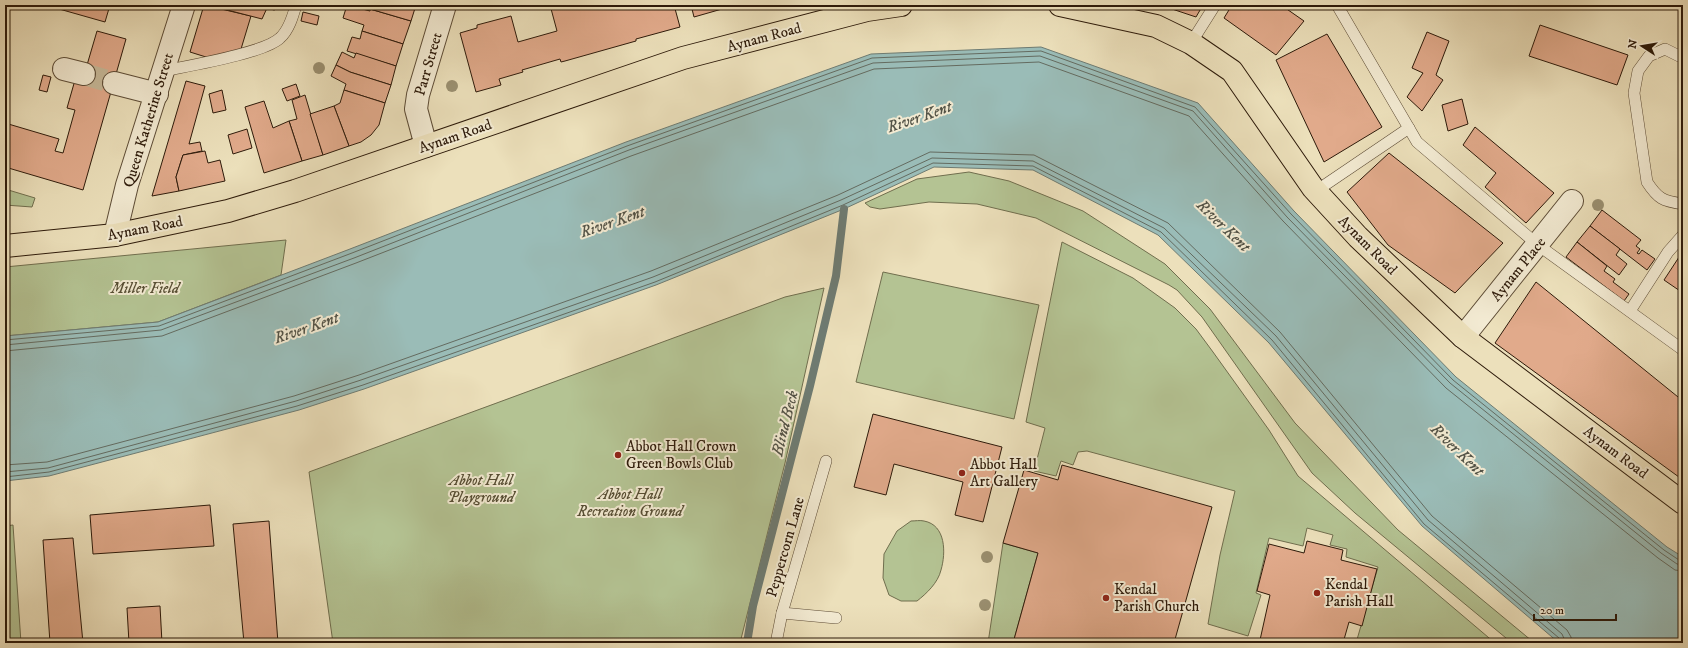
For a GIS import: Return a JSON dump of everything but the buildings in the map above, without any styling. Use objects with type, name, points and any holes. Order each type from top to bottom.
[{"type":"highway","name":"Aynam Road","points":[[5,246],[115,235],[228,211],[295,191],[683,58],[867,10],[901,5]]},
{"type":"highway","name":"Aynam Road","points":[[1060,5],[1156,26],[1190,43],[1232,71],[1316,191],[1358,237],[1463,337],[1683,503]]},
{"type":"street","name":"Queen Katherine Street","points":[[115,235],[124,197],[184,5]]},
{"type":"street","name":"Parr Street","points":[[426,146],[416,109],[418,95],[445,5]]},
{"type":"street","points":[[64,69],[84,74]]},
{"type":"street","points":[[114,83],[156,94]]},
{"type":"street","name":"Aynam Place","points":[[1463,337],[1572,201]]},
{"type":"lane","points":[[164,71],[245,53],[269,46],[280,38],[287,29],[296,5]]},
{"type":"lane","points":[[1190,43],[1215,5]]},
{"type":"lane","points":[[1337,5],[1417,142],[1538,245],[1683,350]]},
{"type":"lane","points":[[1683,58],[1665,49],[1649,56],[1638,71],[1634,93],[1647,182],[1654,193],[1666,202],[1683,204]]},
{"type":"lane","points":[[1316,191],[1409,128]]},
{"type":"lane","points":[[1630,311],[1668,252],[1683,235]]},
{"type":"lane","name":"Peppercorn Lane","points":[[776,643],[782,613],[826,461]]},
{"type":"lane","points":[[782,613],[836,618]]},
{"type":"green space","points":[[969,172],[1009,181],[1083,211],[1165,264],[1210,309],[1295,423],[1398,530],[1532,641],[1531,643],[1512,643],[1355,513],[1312,473],[1202,317],[1177,290],[1036,218],[977,204],[929,202],[880,209],[870,207],[865,203],[917,179]]},
{"type":"green space","points":[[5,189],[35,198],[32,207],[5,205]]},
{"type":"green space","name":"Miller Field","points":[[286,240],[281,275],[158,322],[5,336],[5,267]]},
{"type":"green space","points":[[1062,242],[1133,278],[1175,308],[1196,329],[1213,352],[1269,430],[1298,476],[1495,643],[1356,643],[1378,567],[1346,557],[1347,549],[1330,545],[1333,535],[1307,528],[1303,546],[1269,538],[1256,593],[1261,595],[1248,636],[1208,624],[1220,555],[1235,491],[1087,451],[1078,452],[1073,465],[1061,461],[1056,476],[1034,471],[1045,428],[1026,422]]},
{"type":"green space","points":[[883,272],[1039,305],[1014,419],[856,382]]},
{"type":"green space","name":"Abbot Hall Recreation Ground","points":[[824,288],[785,463],[740,643],[333,643],[309,472],[785,297]]},
{"type":"green space","points":[[911,521],[924,521],[937,528],[943,541],[944,556],[939,575],[928,592],[917,601],[901,601],[889,595],[883,578],[884,554],[897,531]]},
{"type":"green space","points":[[13,525],[21,643],[5,643],[5,526]]},
{"type":"green space","points":[[1003,543],[1038,553],[1013,643],[988,643]]},
{"type":"water","name":"River Kent","points":[[1041,47],[1198,103],[1294,211],[1456,377],[1667,547],[1683,557],[1683,643],[1559,643],[1422,526],[1269,343],[1158,235],[1033,170],[934,167],[844,209],[656,285],[364,389],[299,410],[49,476],[5,481],[5,336],[158,322],[626,142],[871,54]]},
{"type":"waterway","name":"Blind Beck","points":[[747,643],[753,606],[810,386],[836,276],[844,209]]},
{"type":"tunnel","points":[[84,74],[114,83]]},
{"type":"place","name":"Abbot Hall Crown Green Bowls Club","points":[[618,455]]},
{"type":"place","name":"Abbot Hall Art Gallery","points":[[962,473]]},
{"type":"place","name":"Kendal Parish Hall","points":[[1317,593]]},
{"type":"place","name":"Kendal Parish Church","points":[[1106,598]]},
{"type":"park label","name":"Abbot Hall Playground","points":[[481,488]]}]
